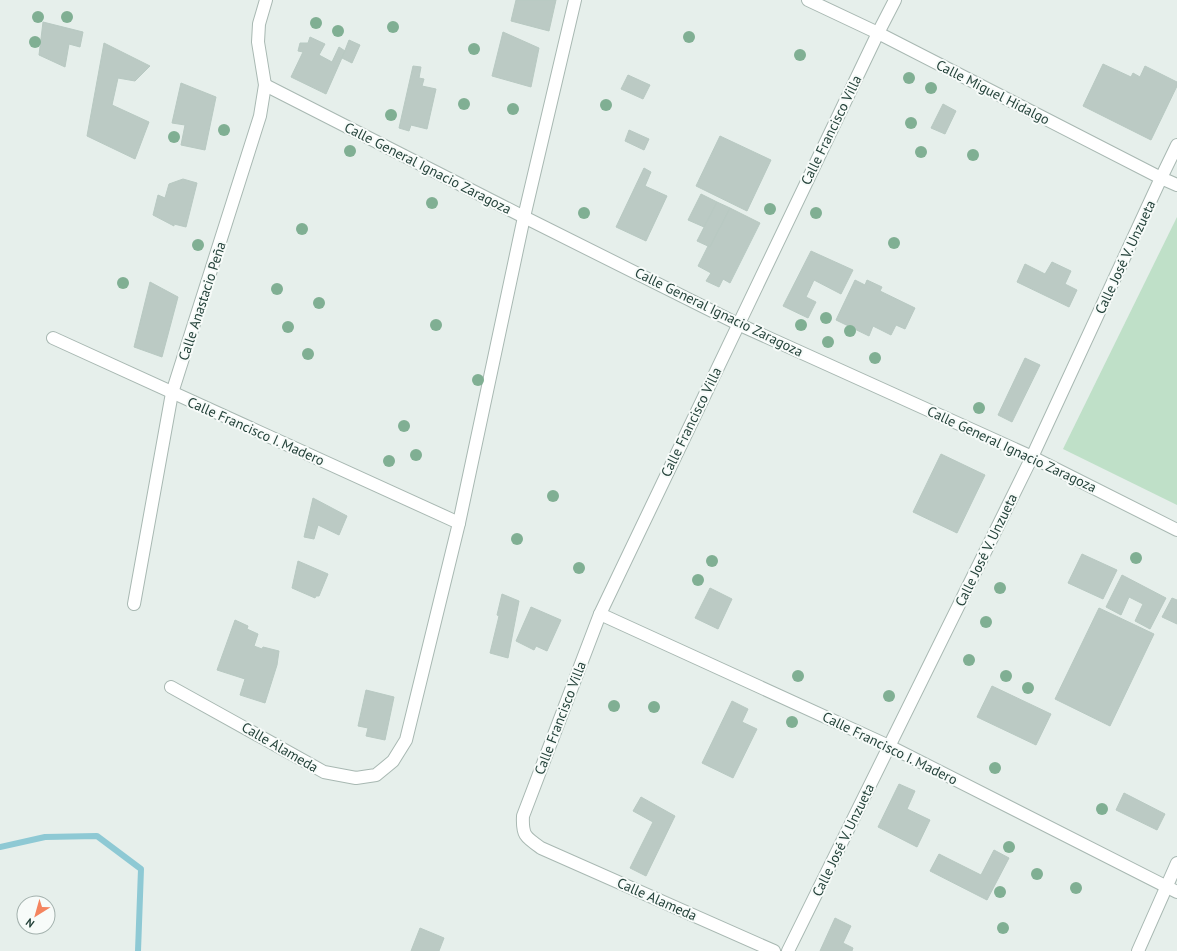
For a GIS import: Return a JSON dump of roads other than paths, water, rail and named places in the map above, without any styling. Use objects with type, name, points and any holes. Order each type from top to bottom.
[{"type":"street","name":"Calle Anastacio Peña","points":[[134,604],[172,393],[260,116],[265,85],[258,42],[259,24],[266,0]]},
{"type":"street","name":"Calle Alameda","points":[[171,687],[324,772],[356,778],[376,775],[393,761],[406,740],[459,524],[524,217],[575,0]]},
{"type":"street","name":"Calle Miguel Hidalgo","points":[[808,0],[878,33],[1177,185]]},
{"type":"street","name":"Calle Francisco Villa","points":[[541,848],[529,839],[523,829],[523,816],[600,614],[738,324],[895,0]]},
{"type":"street","name":"Calle General Ignacio Zaragoza","points":[[265,85],[738,324],[1032,457],[1177,530]]},
{"type":"street","name":"Calle José V. Unzueta","points":[[788,951],[1032,457],[1177,145]]},
{"type":"street","name":"Calle Francisco I. Madero","points":[[53,338],[459,524]]},
{"type":"street","name":"Calle Francisco I. Madero","points":[[600,614],[890,746],[1172,889]]},
{"type":"street","name":"Calle Alameda","points":[[541,848],[774,951]]},
{"type":"street","points":[[1138,951],[1172,889],[1177,863]]},
{"type":"waterway","points":[[0,847],[45,837],[97,836],[141,869],[138,951]]}]
